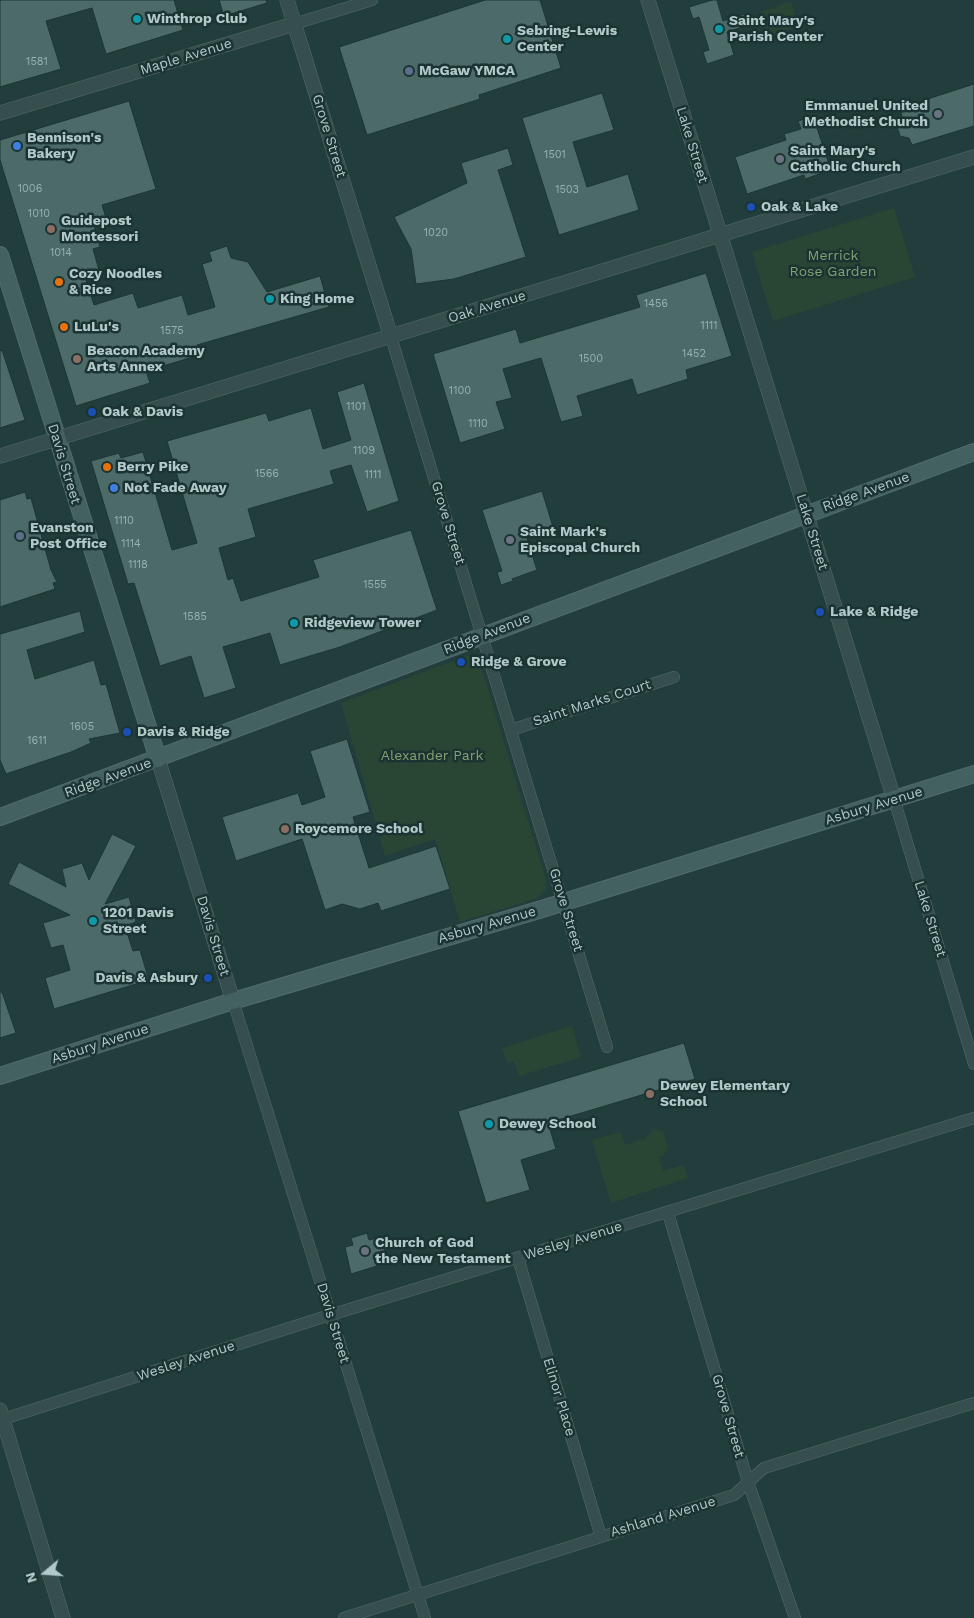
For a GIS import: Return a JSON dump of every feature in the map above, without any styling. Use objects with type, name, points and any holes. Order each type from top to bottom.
[{"type":"main road","name":"Davis Street","points":[[0,255],[56,439],[158,759]]},
{"type":"main road","name":"Ridge Avenue","points":[[0,817],[974,452]]},
{"type":"main road","name":"Asbury Avenue","points":[[0,1076],[233,1001],[563,903],[974,774]]},
{"type":"street","name":"Grove Street","points":[[287,0],[607,1047]]},
{"type":"street","name":"Maple Avenue","points":[[0,113],[372,0]]},
{"type":"street","name":"Lake Street","points":[[648,0],[974,1064]]},
{"type":"street","name":"Oak Avenue","points":[[0,456],[974,157]]},
{"type":"street","name":"Saint Marks Court","points":[[511,730],[674,677]]},
{"type":"street","name":"Davis Street","points":[[158,759],[425,1618]]},
{"type":"street","name":"Wesley Avenue","points":[[1,1416],[974,1118]]},
{"type":"street","name":"Grove Street","points":[[668,1213],[748,1482],[796,1618]]},
{"type":"street","name":"Elinor Place","points":[[518,1258],[601,1537]]},
{"type":"street","name":"Ashland Avenue","points":[[344,1618],[734,1495],[764,1468],[974,1403]]},
{"type":"street","points":[[1,1416],[63,1618]]},
{"type":"green space","points":[[791,2],[799,26],[767,36],[760,12]]},
{"type":"green space","name":"Merrick Rose Garden","points":[[894,208],[915,277],[773,321],[752,252]]},
{"type":"green space","name":"Alexander Park","points":[[469,655],[476,659],[483,673],[546,880],[546,889],[537,898],[460,922],[435,839],[385,856],[341,703]]},
{"type":"green space","points":[[572,1026],[581,1057],[519,1076],[514,1061],[507,1063],[502,1048]]},
{"type":"green space","points":[[653,1129],[663,1131],[668,1147],[664,1155],[659,1157],[663,1171],[684,1165],[688,1178],[611,1203],[592,1140],[621,1132],[625,1145],[645,1139]]},
{"type":"building","points":[[0,0],[174,0],[183,30],[106,54],[92,8],[46,21],[61,69],[0,87]]},
{"type":"building","points":[[219,0],[266,0],[267,3],[224,16]]},
{"type":"building","name":"McGaw YMCA","points":[[485,0],[540,0],[561,68],[479,95],[480,99],[367,135],[339,47]]},
{"type":"building","name":"Saint Mary's Parish Center","points":[[717,0],[723,21],[744,14],[747,22],[746,26],[727,32],[734,55],[707,64],[703,52],[709,50],[699,17],[693,19],[689,7]]},
{"type":"building","name":"Emmanuel United Methodist Church","points":[[974,84],[974,126],[912,145],[909,138],[900,136],[896,123],[902,117],[900,108]]},
{"type":"building","points":[[602,93],[614,130],[573,142],[587,187],[628,174],[639,210],[559,235],[522,118]]},
{"type":"building","points":[[129,101],[156,189],[102,205],[107,221],[94,225],[100,247],[93,249],[99,270],[84,274],[94,305],[133,293],[138,308],[182,295],[188,315],[215,307],[202,264],[212,261],[209,252],[227,246],[231,258],[248,262],[267,292],[320,276],[329,307],[197,345],[200,355],[146,371],[150,383],[76,406],[0,160],[0,140]]},
{"type":"building","name":"Saint Mary's Catholic Church","points":[[813,116],[831,170],[805,179],[804,175],[747,194],[735,157],[786,140],[784,134],[801,129],[798,121]]},
{"type":"building","points":[[508,148],[513,165],[498,170],[526,257],[454,279],[416,284],[411,249],[394,217],[467,183],[461,163]]},
{"type":"building","points":[[706,273],[732,356],[686,370],[688,379],[637,395],[632,379],[577,396],[583,416],[561,422],[541,358],[503,369],[512,398],[496,402],[505,429],[460,443],[433,354],[516,329],[520,343],[640,307],[636,295]]},
{"type":"building","points":[[2,350],[25,420],[0,428],[0,351]]},
{"type":"building","points":[[364,383],[399,501],[367,512],[351,465],[330,471],[334,484],[248,509],[256,537],[219,548],[228,580],[233,578],[241,601],[319,577],[313,560],[411,530],[437,610],[340,647],[280,665],[270,633],[223,647],[236,688],[204,698],[191,656],[160,666],[134,583],[128,584],[91,461],[119,453],[121,458],[143,452],[172,550],[197,543],[167,441],[266,413],[269,421],[311,408],[323,449],[351,440],[337,392]]},
{"type":"building","name":"Saint Mark's Episcopal Church","points":[[542,491],[554,530],[527,538],[537,570],[501,585],[497,572],[502,571],[482,510]]},
{"type":"building","name":"Evanston Post Office","points":[[25,492],[27,499],[31,498],[51,570],[57,582],[53,583],[55,589],[0,607],[0,500]]},
{"type":"building","points":[[80,611],[85,632],[27,650],[35,679],[94,660],[101,685],[106,684],[120,733],[89,739],[91,743],[71,752],[6,774],[0,760],[0,634]]},
{"type":"building","name":"Roycemore School","points":[[347,739],[370,812],[353,817],[369,868],[436,846],[450,889],[381,911],[378,903],[360,909],[342,904],[325,910],[302,839],[236,861],[222,817],[298,793],[302,805],[325,797],[310,751]]},
{"type":"building","name":"1201 Davis Street","points":[[112,834],[136,846],[105,904],[129,897],[136,922],[125,926],[133,951],[140,950],[149,980],[54,1009],[45,978],[70,970],[63,945],[51,948],[43,923],[70,915],[8,884],[19,862],[66,887],[62,869],[82,863],[89,880]]},
{"type":"building","points":[[0,992],[2,992],[16,1033],[0,1038]]},
{"type":"building","name":"Dewey School","points":[[684,1043],[695,1079],[548,1123],[556,1149],[521,1160],[530,1190],[486,1203],[458,1111]]},
{"type":"building","name":"Church of God the New Testament","points":[[367,1233],[369,1240],[380,1237],[386,1254],[374,1257],[377,1266],[351,1274],[345,1247],[353,1245],[351,1238]]},
{"type":"place","name":"Winthrop Club","points":[[137,19]]},
{"type":"place","name":"Saint Mary's Parish Center","points":[[719,29]]},
{"type":"place","name":"Sebring-Lewis Center","points":[[507,39]]},
{"type":"place","name":"McGaw YMCA","points":[[409,71]]},
{"type":"place","name":"Emmanuel United Methodist Church","points":[[938,114]]},
{"type":"place","name":"Bennison's Bakery","points":[[17,146]]},
{"type":"place","name":"Saint Mary's Catholic Church","points":[[780,159]]},
{"type":"place","name":"Oak & Lake","points":[[751,207]]},
{"type":"place","name":"Guidepost Montessori","points":[[51,229]]},
{"type":"place","name":"Cozy Noodles & Rice","points":[[59,282]]},
{"type":"place","name":"King Home","points":[[270,299]]},
{"type":"place","name":"LuLu's","points":[[64,327]]},
{"type":"place","name":"Beacon Academy Arts Annex","points":[[77,359]]},
{"type":"place","name":"Oak & Davis","points":[[92,412]]},
{"type":"place","name":"Berry Pike","points":[[107,467]]},
{"type":"place","name":"Not Fade Away","points":[[114,488]]},
{"type":"place","name":"Evanston Post Office","points":[[20,536]]},
{"type":"place","name":"Saint Mark's Episcopal Church","points":[[510,540]]},
{"type":"place","name":"Lake & Ridge","points":[[820,612]]},
{"type":"place","name":"Ridgeview Tower","points":[[294,623]]},
{"type":"place","name":"Ridge & Grove","points":[[461,662]]},
{"type":"place","name":"Davis & Ridge","points":[[127,732]]},
{"type":"place","name":"Roycemore School","points":[[285,829]]},
{"type":"place","name":"1201 Davis Street","points":[[93,921]]},
{"type":"place","name":"Davis & Asbury","points":[[208,978]]},
{"type":"place","name":"Dewey Elementary School","points":[[650,1094]]},
{"type":"place","name":"Dewey School","points":[[489,1124]]},
{"type":"place","name":"Church of God the New Testament","points":[[365,1251]]}]
